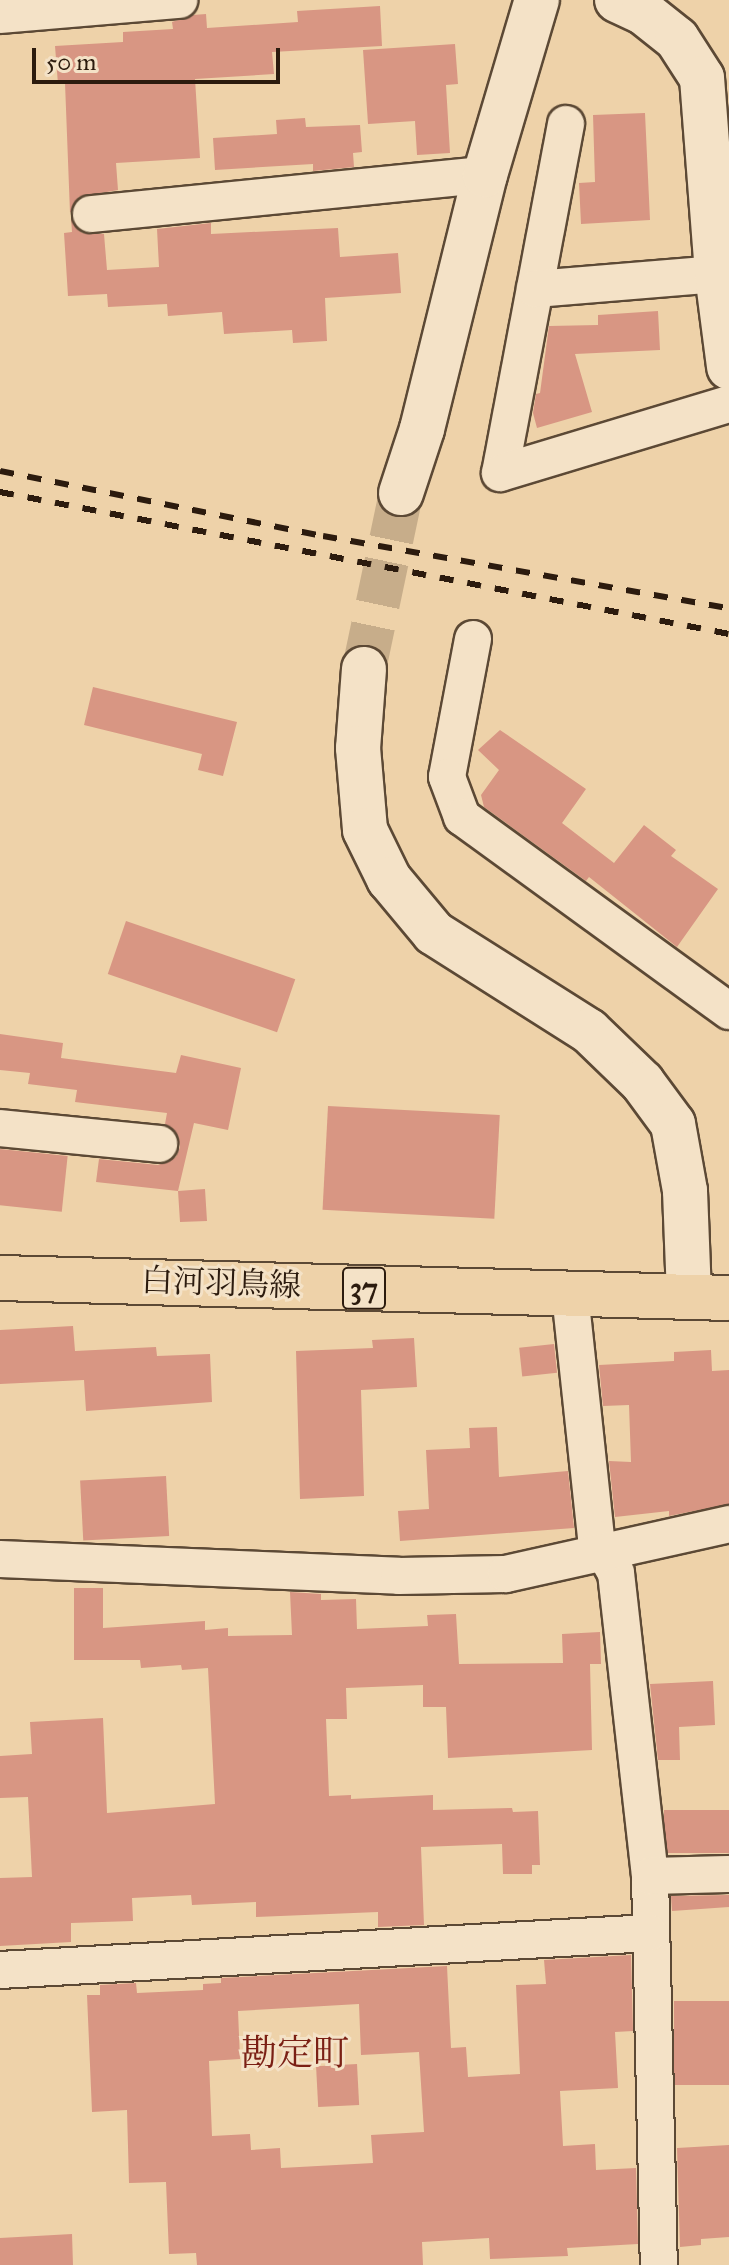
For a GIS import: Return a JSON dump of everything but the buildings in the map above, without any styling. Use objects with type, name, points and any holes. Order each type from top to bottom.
[{"type":"main road","name":"白河羽鳥線","points":[[0,1278],[709,1297]]},
{"type":"street","points":[[0,15],[179,0]]},
{"type":"street","points":[[401,493],[422,429],[485,175],[537,0]]},
{"type":"street","points":[[638,4],[677,39],[702,78],[717,274],[729,367]]},
{"type":"street","points":[[566,124],[500,473],[729,404]]},
{"type":"street","points":[[91,214],[485,175]]},
{"type":"street","points":[[535,289],[717,274]]},
{"type":"street","points":[[473,639],[447,777],[462,817],[729,1011]]},
{"type":"street","points":[[364,669],[358,748],[365,830],[389,879],[434,933],[589,1031],[642,1082],[673,1124],[709,1297]]},
{"type":"street","points":[[0,1128],[159,1144]]},
{"type":"street","points":[[570,1294],[596,1538],[602,1554],[616,1573],[650,1876],[659,2265]]},
{"type":"street","points":[[0,1559],[399,1576],[506,1574],[729,1524]]},
{"type":"street","points":[[650,1876],[729,1874]]},
{"type":"street","points":[[0,1970],[649,1933]]},
{"type":"tunnel","points":[[364,669],[401,493]]},
{"type":"railway","points":[[0,471],[323,536],[729,608]]},
{"type":"railway","points":[[0,492],[729,634]]},
{"type":"district","name":"勘定町","points":[[295,2054]]}]
